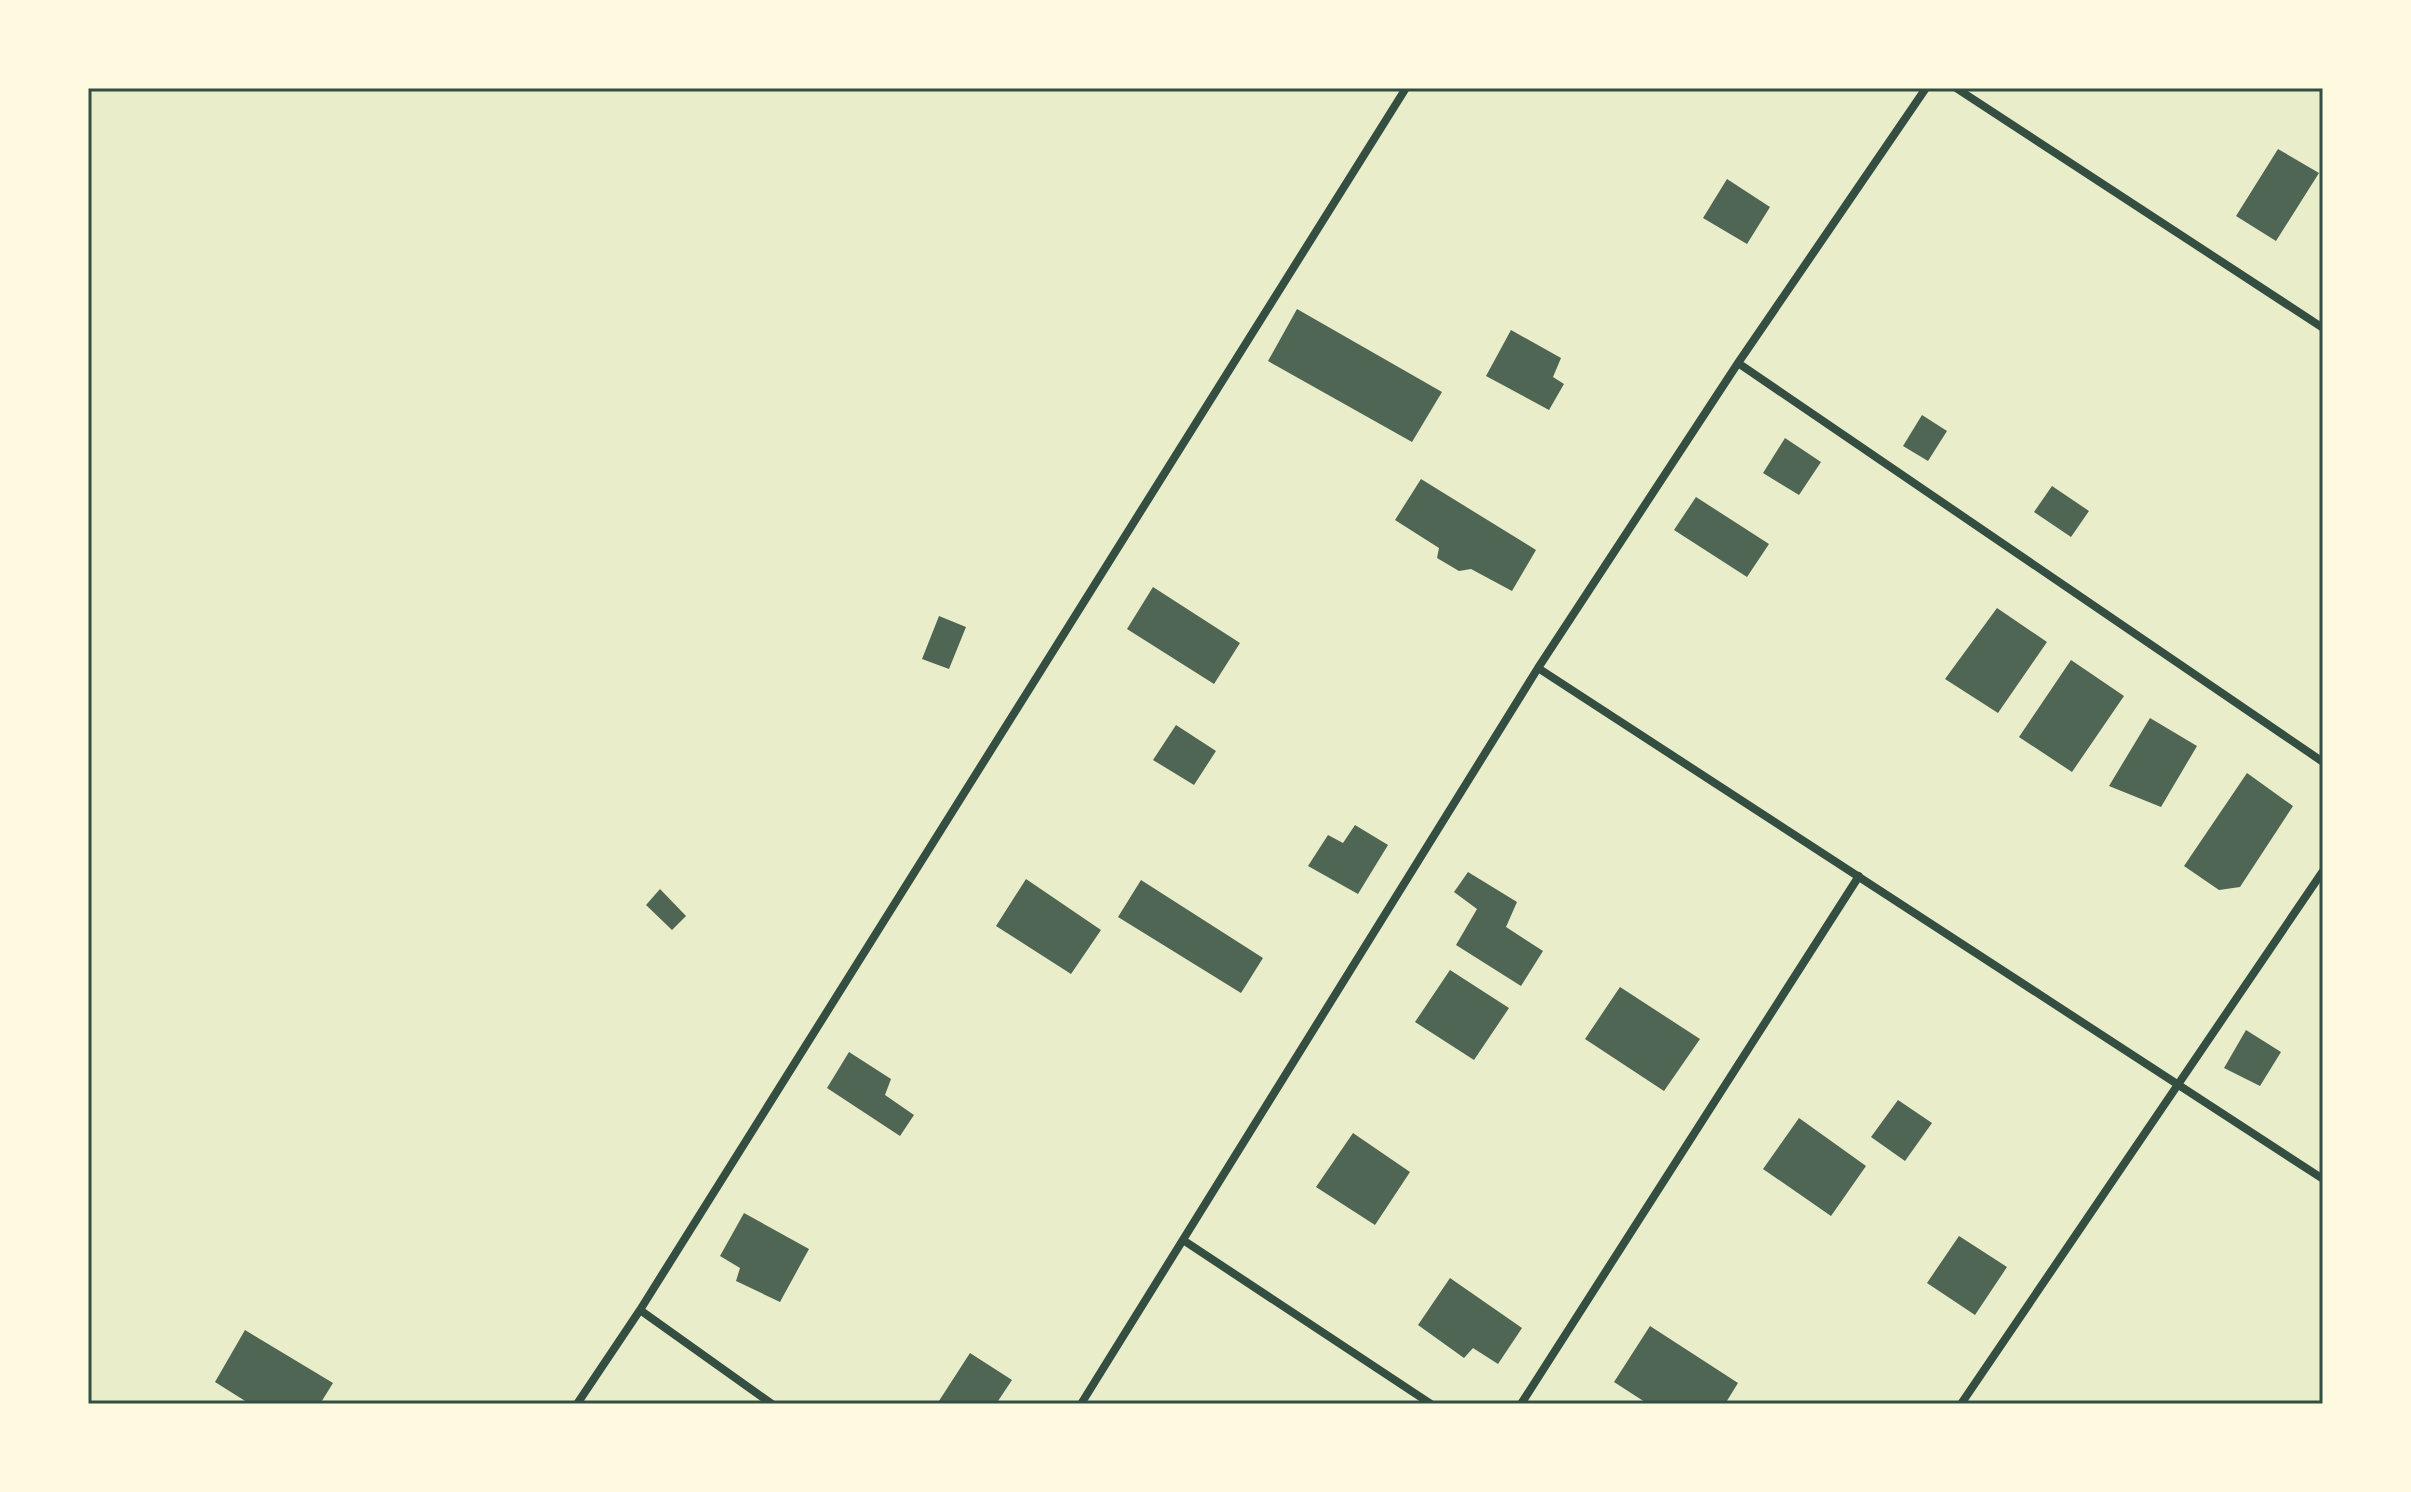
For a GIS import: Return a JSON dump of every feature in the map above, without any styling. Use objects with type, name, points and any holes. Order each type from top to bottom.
[{"type":"street","points":[[577,1404],[640,1310],[1406,88]]},
{"type":"street","points":[[1081,1404],[1538,668],[1738,363],[1926,88]]},
{"type":"street","points":[[1956,88],[2323,328]]},
{"type":"street","points":[[1738,363],[2323,762]]},
{"type":"street","points":[[1538,668],[2323,1179]]},
{"type":"street","points":[[1961,1404],[2323,871]]},
{"type":"street","points":[[1521,1404],[1859,876]]},
{"type":"street","points":[[1183,1240],[1431,1404]]},
{"type":"street","points":[[640,1310],[772,1404]]},
{"type":"building","points":[[2278,149],[2319,173],[2276,241],[2236,216]]},
{"type":"building","points":[[1727,179],[1770,207],[1747,244],[1703,218]]},
{"type":"building","points":[[1297,309],[1442,392],[1412,442],[1268,361]]},
{"type":"building","points":[[1511,330],[1561,358],[1553,377],[1564,384],[1549,410],[1486,376]]},
{"type":"building","points":[[1922,415],[1947,431],[1928,461],[1903,446]]},
{"type":"building","points":[[1785,438],[1821,462],[1799,495],[1763,473]]},
{"type":"building","points":[[1421,479],[1536,550],[1512,591],[1471,569],[1459,571],[1437,558],[1439,548],[1395,520]]},
{"type":"building","points":[[2052,486],[2089,511],[2071,537],[2034,512]]},
{"type":"building","points":[[1696,497],[1769,544],[1747,577],[1674,530]]},
{"type":"building","points":[[1153,587],[1240,643],[1214,684],[1127,629]]},
{"type":"building","points":[[1997,608],[2047,642],[1998,713],[1945,679]]},
{"type":"building","points":[[939,616],[966,627],[949,669],[922,659]]},
{"type":"building","points":[[2071,660],[2124,696],[2072,772],[2019,737]]},
{"type":"building","points":[[2150,718],[2197,746],[2161,807],[2109,786]]},
{"type":"building","points":[[1176,725],[1216,751],[1194,785],[1153,760]]},
{"type":"building","points":[[2247,773],[2293,806],[2240,887],[2219,890],[2184,866]]},
{"type":"building","points":[[1355,825],[1388,845],[1358,894],[1308,866],[1328,835],[1343,843]]},
{"type":"building","points":[[1468,872],[1517,902],[1506,927],[1543,951],[1521,986],[1456,945],[1477,909],[1454,892]]},
{"type":"building","points":[[1026,879],[1101,930],[1071,974],[996,926]]},
{"type":"building","points":[[1141,880],[1263,958],[1241,993],[1118,917]]},
{"type":"building","points":[[660,889],[686,916],[672,930],[646,905]]},
{"type":"building","points":[[1450,970],[1509,1008],[1474,1060],[1415,1022]]},
{"type":"building","points":[[1620,987],[1700,1039],[1664,1091],[1585,1039]]},
{"type":"building","points":[[2246,1030],[2281,1052],[2260,1086],[2224,1068]]},
{"type":"building","points":[[849,1052],[891,1079],[885,1095],[914,1115],[900,1136],[827,1088]]},
{"type":"building","points":[[1898,1100],[1932,1123],[1905,1161],[1871,1137]]},
{"type":"building","points":[[1799,1118],[1866,1166],[1831,1216],[1763,1169]]},
{"type":"building","points":[[1353,1133],[1410,1172],[1375,1225],[1316,1187]]},
{"type":"building","points":[[744,1213],[809,1249],[780,1302],[736,1281],[740,1268],[720,1256]]},
{"type":"building","points":[[1959,1236],[2007,1267],[1975,1315],[1927,1283]]},
{"type":"building","points":[[1450,1278],[1522,1328],[1498,1364],[1473,1348],[1464,1358],[1418,1325]]},
{"type":"building","points":[[1650,1326],[1738,1383],[1725,1404],[1648,1404],[1614,1382]]},
{"type":"building","points":[[245,1330],[333,1383],[320,1404],[250,1404],[215,1382]]},
{"type":"building","points":[[970,1353],[1012,1380],[996,1404],[937,1404]]}]
